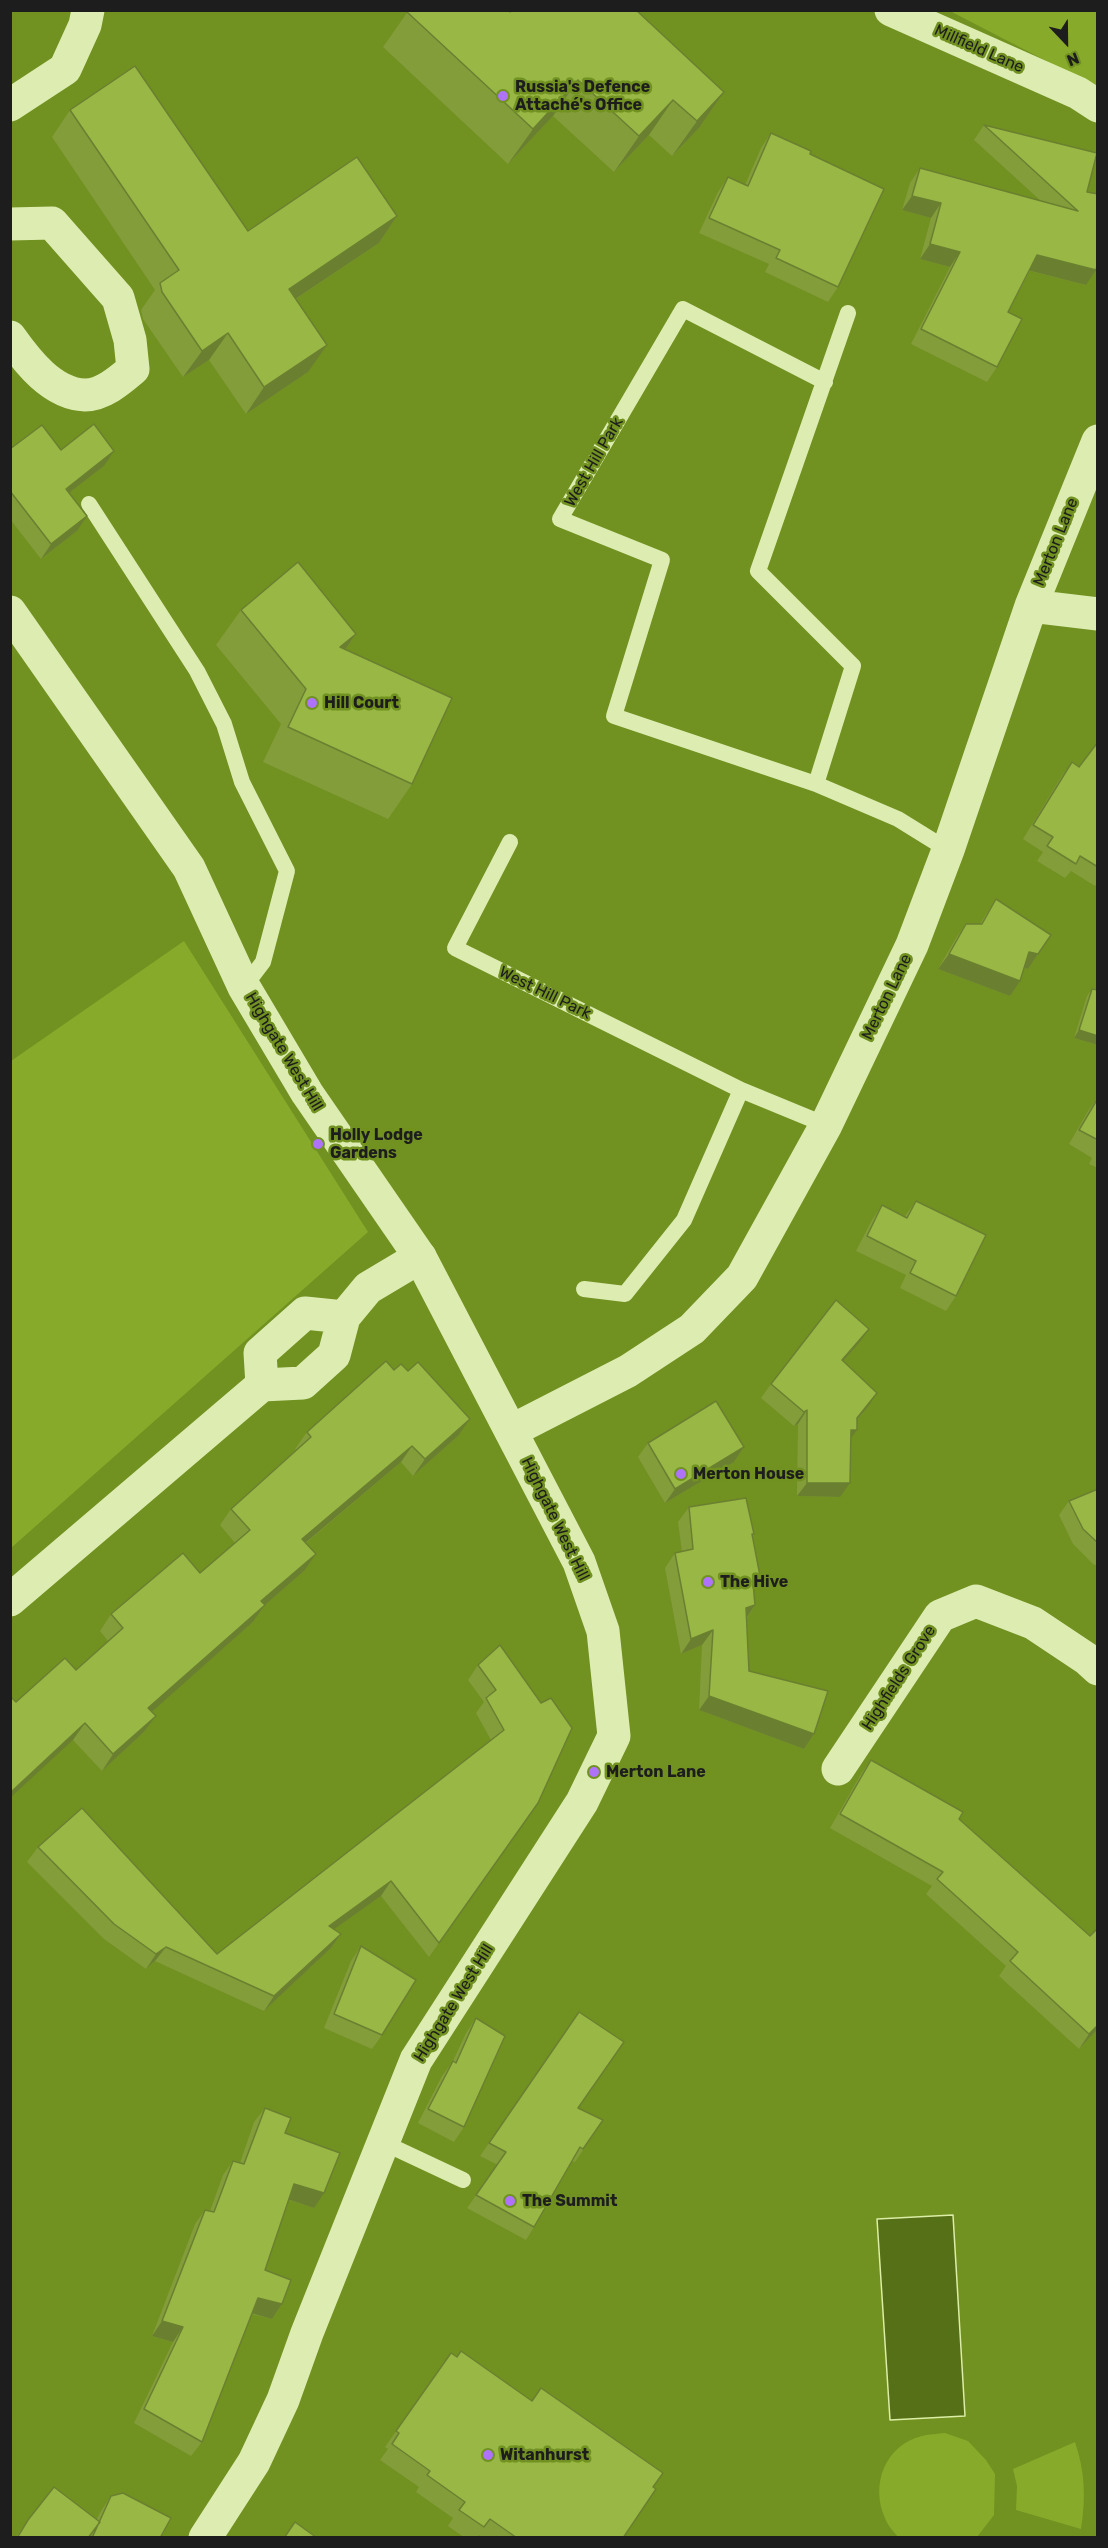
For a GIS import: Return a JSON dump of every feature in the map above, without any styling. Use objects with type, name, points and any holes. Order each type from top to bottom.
[{"type":"street","points":[[10,105],[65,69],[85,24],[88,10]]},
{"type":"street","name":"Millfield Lane","points":[[891,10],[1078,93],[1098,106]]},
{"type":"street","points":[[10,224],[52,223],[118,298],[130,340],[133,369],[114,386],[86,395],[58,388],[24,357],[10,337]]},
{"type":"street","name":"Merton Lane","points":[[511,1431],[628,1371],[692,1329],[742,1277],[826,1125],[912,945],[948,849],[1031,606],[1098,441]]},
{"type":"street","points":[[1031,606],[1098,614]]},
{"type":"street","name":"Highgate West Hill","points":[[10,612],[189,868],[244,987],[307,1093],[420,1257],[579,1562],[603,1631],[614,1736],[582,1802],[416,2060],[283,2400],[254,2462],[205,2538]]},
{"type":"street","points":[[10,1600],[262,1385],[303,1383],[334,1354],[344,1317],[368,1288],[420,1257]]},
{"type":"street","points":[[262,1385],[260,1353],[305,1313],[344,1317]]},
{"type":"street","name":"Highfields Grove","points":[[838,1769],[940,1616],[976,1601],[1033,1623],[1087,1659],[1098,1669]]},
{"type":"lane","name":"West Hill Park","points":[[825,382],[683,309],[560,519],[662,560],[614,716],[816,784],[898,819],[948,849]]},
{"type":"lane","points":[[816,784],[853,666],[758,571],[848,313]]},
{"type":"lane","points":[[89,504],[197,671],[224,724],[242,782],[286,871],[263,962],[244,987]]},
{"type":"lane","name":"West Hill Park","points":[[510,842],[455,948],[741,1090],[826,1125]]},
{"type":"lane","points":[[584,1289],[625,1294],[684,1220],[741,1090]]},
{"type":"lane","points":[[382,2142],[463,2180]]},
{"type":"shaded area","points":[[950,11],[1097,11],[1097,90],[1085,81]]},
{"type":"shaded area","points":[[184,941],[368,1232],[11,1548],[11,1061]]},
{"type":"shaded area","points":[[953,2215],[965,2416],[890,2420],[877,2219]]},
{"type":"shaded area","points":[[945,2433],[968,2441],[986,2460],[995,2474],[994,2515],[977,2537],[898,2537],[887,2523],[881,2505],[880,2480],[884,2468],[898,2448],[909,2441],[925,2435]]},
{"type":"shaded area","points":[[1075,2442],[1084,2485],[1081,2529],[1016,2510],[1017,2486],[1013,2469]]},
{"type":"building","points":[[409,10],[509,10],[510,12],[511,10],[636,10],[724,92],[697,121],[673,100],[639,136],[578,80],[533,129],[407,12]]},
{"type":"building","points":[[135,66],[248,231],[357,157],[397,216],[289,289],[327,345],[264,387],[228,333],[202,351],[162,292],[160,283],[179,270],[70,110]]},
{"type":"building","points":[[984,125],[1097,153],[1087,192],[1098,194],[1098,263],[1096,270],[1037,255],[1008,312],[1022,319],[997,367],[921,329],[960,252],[930,244],[941,203],[912,196],[920,168],[1078,211]]},
{"type":"building","points":[[771,133],[884,189],[838,287],[776,258],[780,250],[709,218],[728,177],[748,186]]},
{"type":"building","points":[[94,424],[114,451],[66,489],[87,516],[51,544],[10,491],[10,449],[42,425],[61,450]]},
{"type":"building","points":[[298,562],[356,634],[340,647],[452,698],[412,784],[288,727],[306,689],[241,610]]},
{"type":"building","points":[[1098,742],[1098,867],[1080,856],[1076,864],[1047,846],[1053,837],[1033,825],[1072,762],[1079,767]]},
{"type":"building","points":[[996,899],[1051,935],[1038,954],[1029,952],[1020,981],[949,954],[966,924],[982,924]]},
{"type":"building","points":[[1092,989],[1098,990],[1098,1036],[1079,1030]]},
{"type":"building","points":[[1098,1098],[1098,1140],[1079,1130]]},
{"type":"building","points":[[916,1201],[986,1235],[956,1296],[910,1273],[916,1261],[867,1236],[882,1205],[907,1218]]},
{"type":"building","points":[[836,1300],[869,1329],[842,1360],[877,1393],[857,1418],[857,1430],[851,1430],[850,1483],[807,1483],[807,1410],[804,1412],[771,1384]]},
{"type":"building","points":[[386,1361],[394,1370],[401,1364],[408,1371],[418,1362],[470,1419],[425,1459],[412,1446],[302,1539],[316,1554],[261,1601],[265,1605],[148,1708],[156,1716],[113,1754],[85,1723],[10,1793],[10,1700],[12,1698],[16,1702],[65,1658],[76,1670],[123,1628],[111,1614],[183,1553],[200,1573],[250,1530],[231,1509],[311,1437],[307,1432]]},
{"type":"building","name":"Merton House","points":[[716,1401],[744,1447],[675,1489],[648,1443]]},
{"type":"building","points":[[1098,1489],[1098,1543],[1083,1529],[1069,1501]]},
{"type":"building","points":[[746,1498],[761,1581],[753,1583],[755,1605],[746,1608],[749,1671],[828,1691],[814,1734],[709,1696],[713,1630],[691,1639],[675,1553],[693,1549],[689,1507]]},
{"type":"building","points":[[500,1645],[541,1703],[551,1698],[572,1728],[538,1803],[439,1943],[391,1881],[329,1926],[341,1934],[274,1996],[166,1947],[156,1954],[114,1924],[38,1847],[82,1808],[217,1954],[504,1730],[486,1698],[496,1690],[478,1665]]},
{"type":"building","points":[[871,1760],[963,1812],[959,1819],[1090,1936],[1098,1928],[1098,2025],[1089,2034],[1010,1961],[1018,1952],[937,1879],[943,1872],[840,1814]]},
{"type":"building","points":[[361,1946],[416,1980],[382,2035],[334,2014]]},
{"type":"building","points":[[579,2012],[624,2042],[578,2108],[603,2120],[583,2149],[580,2147],[534,2227],[476,2195],[506,2152],[489,2143]]},
{"type":"building","points":[[476,2018],[505,2036],[464,2127],[428,2109],[453,2061],[456,2063]]},
{"type":"building","points":[[265,2108],[291,2118],[285,2133],[340,2153],[324,2193],[294,2184],[265,2270],[291,2280],[282,2304],[258,2298],[202,2442],[144,2409],[183,2327],[162,2321],[205,2210],[214,2212],[233,2161],[244,2164]]},
{"type":"building","name":"Witanhurst","points":[[461,2351],[532,2401],[541,2388],[663,2473],[653,2487],[656,2489],[623,2538],[517,2538],[490,2519],[484,2527],[459,2510],[465,2502],[427,2475],[430,2471],[392,2444],[399,2433],[396,2431],[451,2353],[457,2357]]},
{"type":"building","points":[[54,2487],[100,2522],[88,2538],[17,2538],[28,2520]]},
{"type":"building","points":[[123,2493],[171,2518],[160,2538],[92,2538],[111,2496]]},
{"type":"building","points":[[295,2522],[317,2538],[284,2538]]},
{"type":"place","name":"Russia's Defence Attaché's Office","points":[[503,96]]},
{"type":"place","name":"Hill Court","points":[[312,703]]},
{"type":"place","name":"Holly Lodge Gardens","points":[[318,1144]]},
{"type":"place","name":"Merton House","points":[[681,1474]]},
{"type":"place","name":"The Hive","points":[[708,1582]]},
{"type":"place","name":"Merton Lane","points":[[594,1772]]},
{"type":"place","name":"The Summit","points":[[510,2201]]},
{"type":"place","name":"Witanhurst","points":[[488,2455]]}]
